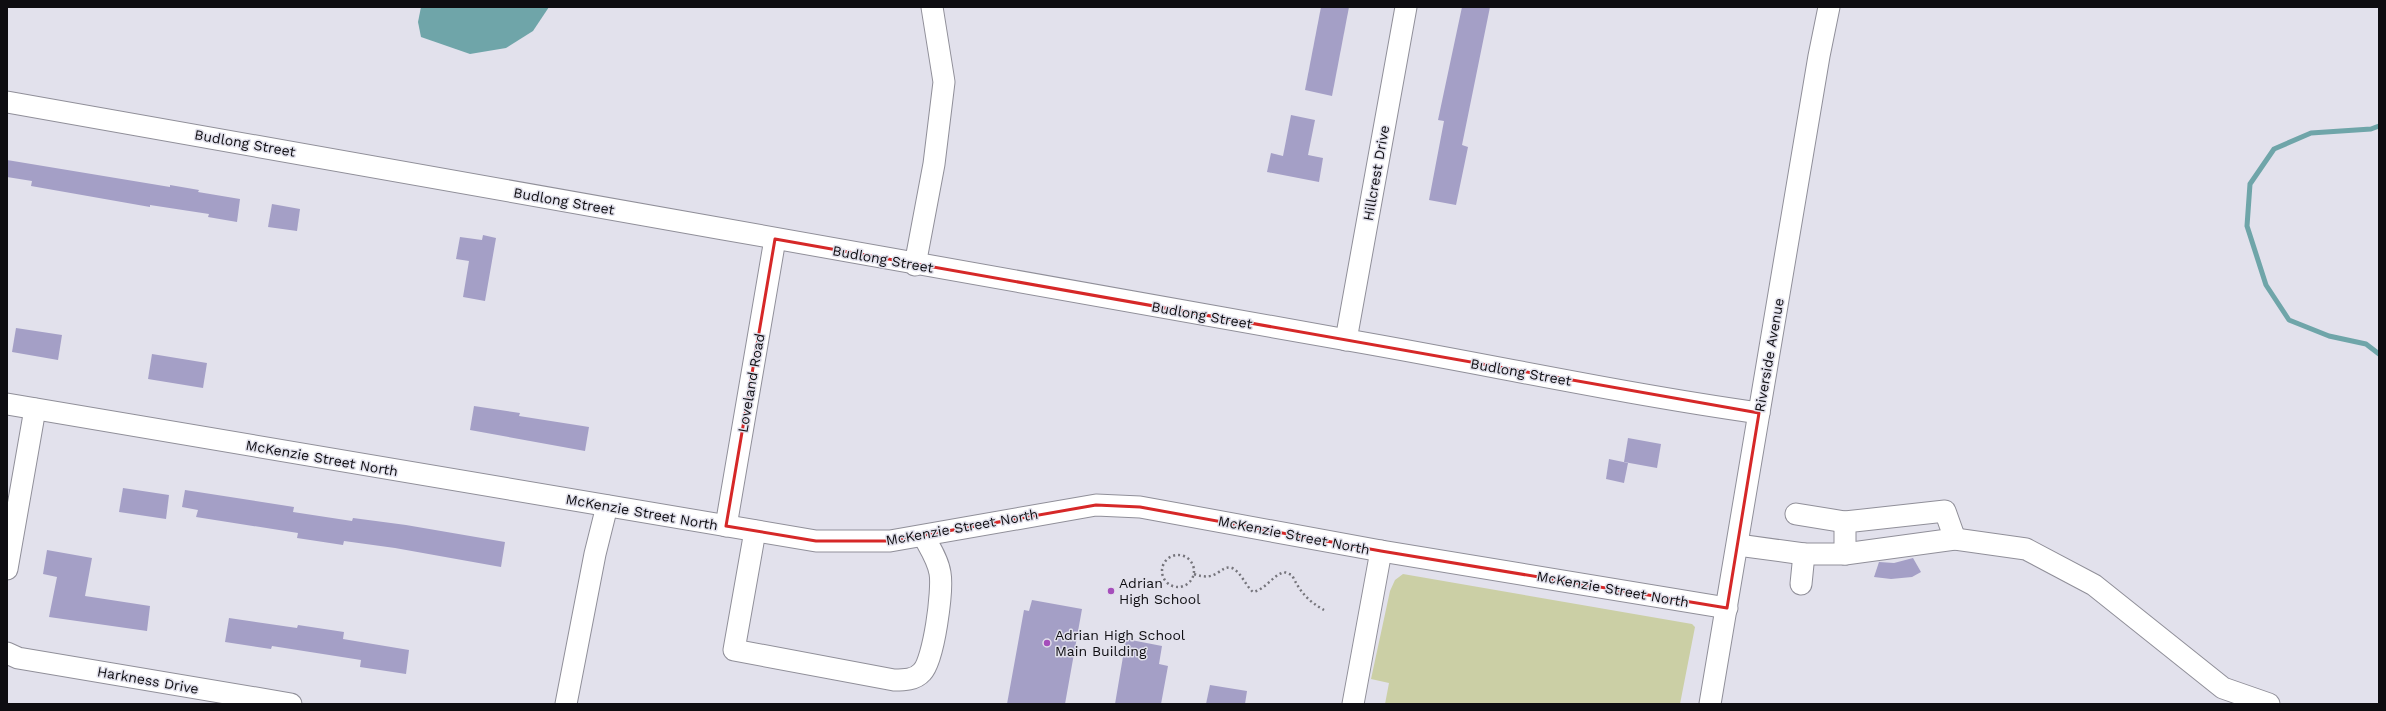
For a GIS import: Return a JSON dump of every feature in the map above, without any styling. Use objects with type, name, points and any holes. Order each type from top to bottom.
[{"type":"street","points":[[915,265],[934,164],[944,82],[932,7]]},
{"type":"street","name":"Hillcrest Drive","points":[[1346,340],[1406,7]]},
{"type":"street","name":"Riverside Avenue","points":[[1710,704],[1738,545],[1819,56],[1829,7]]},
{"type":"street","name":"Budlong Street","points":[[7,102],[915,265],[1346,340],[1690,403],[1759,413]]},
{"type":"street","name":"Loveland Road","points":[[726,526],[775,239]]},
{"type":"street","name":"McKenzie Street North","points":[[7,404],[816,541],[849,543],[890,541],[924,537],[1004,520],[1096,505],[1140,507],[1187,514],[1381,551],[1727,608]]},
{"type":"street","points":[[7,569],[35,409]]},
{"type":"street","points":[[566,704],[595,554],[607,506]]},
{"type":"street","points":[[1796,514],[1845,522],[1945,511],[1955,539]]},
{"type":"street","points":[[1845,522],[1845,554]]},
{"type":"street","points":[[755,531],[734,650],[795,660],[894,680],[906,680],[924,671],[932,648],[942,594],[940,573],[924,537]]},
{"type":"street","points":[[1738,545],[1804,554],[1845,554],[1955,539],[2026,549],[2094,585],[2223,688],[2269,704]]},
{"type":"street","points":[[1353,704],[1381,551]]},
{"type":"street","points":[[1801,584],[1804,554]]},
{"type":"street","name":"Harkness Drive","points":[[7,653],[18,658],[291,704]]},
{"type":"path","points":[[1181,555],[1190,560],[1194,574],[1188,583],[1177,587],[1172,586],[1164,578],[1162,567],[1171,556],[1181,555]]},
{"type":"path","points":[[1194,574],[1204,578],[1212,577],[1224,568],[1231,568],[1238,572],[1246,587],[1253,592],[1261,590],[1277,574],[1284,572],[1292,575],[1298,589],[1309,602],[1324,610]]},
{"type":"highlighted area","points":[[775,239],[1759,413],[1727,608],[1381,551],[1140,507],[1096,505],[890,541],[816,541],[726,526]]},
{"type":"green space","points":[[1403,574],[1692,624],[1695,627],[1680,704],[1385,704],[1389,683],[1371,679],[1390,591],[1395,580]]},
{"type":"water","points":[[421,7],[549,7],[533,31],[506,48],[470,54],[421,37],[418,22]]},
{"type":"building","points":[[1321,7],[1349,7],[1332,96],[1305,90]]},
{"type":"building","points":[[1462,7],[1490,7],[1462,145],[1468,147],[1456,205],[1429,200],[1444,121],[1438,120]]},
{"type":"building","points":[[1291,115],[1315,120],[1308,155],[1323,158],[1319,182],[1267,172],[1271,153],[1283,156]]},
{"type":"building","points":[[7,160],[170,187],[170,185],[199,190],[198,192],[240,199],[237,222],[208,217],[209,214],[150,205],[150,207],[31,186],[32,181],[7,177]]},
{"type":"building","points":[[272,204],[300,209],[297,231],[268,227]]},
{"type":"building","points":[[483,235],[496,238],[485,301],[463,297],[469,261],[456,259],[460,237],[482,240]]},
{"type":"building","points":[[16,328],[62,335],[58,360],[12,352]]},
{"type":"building","points":[[152,354],[207,363],[203,388],[148,379]]},
{"type":"building","points":[[474,406],[520,413],[519,416],[589,427],[585,451],[470,430]]},
{"type":"building","points":[[1628,438],[1661,444],[1657,468],[1624,462]]},
{"type":"building","points":[[1609,459],[1628,463],[1624,483],[1606,479]]},
{"type":"building","points":[[123,488],[169,495],[166,519],[119,512]]},
{"type":"building","points":[[185,490],[294,507],[293,512],[352,521],[353,518],[406,525],[505,542],[501,567],[395,548],[344,541],[343,545],[297,538],[298,533],[196,517],[198,510],[182,507]]},
{"type":"building","points":[[47,550],[92,558],[85,596],[150,606],[147,631],[49,617],[57,577],[43,574]]},
{"type":"building","points":[[1913,558],[1921,572],[1912,577],[1891,579],[1874,577],[1879,562],[1894,563]]},
{"type":"building","name":"Adrian High School Main Building","points":[[1032,600],[1082,609],[1065,704],[1007,704],[1024,610],[1029,611]]},
{"type":"building","points":[[229,618],[297,628],[298,625],[344,632],[343,639],[409,650],[406,674],[360,667],[361,660],[272,646],[271,649],[225,642]]},
{"type":"building","name":"Adrian High School Main Building","points":[[1126,639],[1162,646],[1159,664],[1168,666],[1161,704],[1115,704]]},
{"type":"building","name":"Adrian High School Main Building","points":[[1210,685],[1247,691],[1245,704],[1206,704]]},
{"type":"waterway","points":[[2379,126],[2371,129],[2311,133],[2274,149],[2250,184],[2247,226],[2266,285],[2289,320],[2329,336],[2366,344],[2379,354]]},
{"type":"place","name":"Adrian High School","points":[[1111,591]]},
{"type":"place","name":"Adrian High School Main Building","points":[[1047,643]]}]
